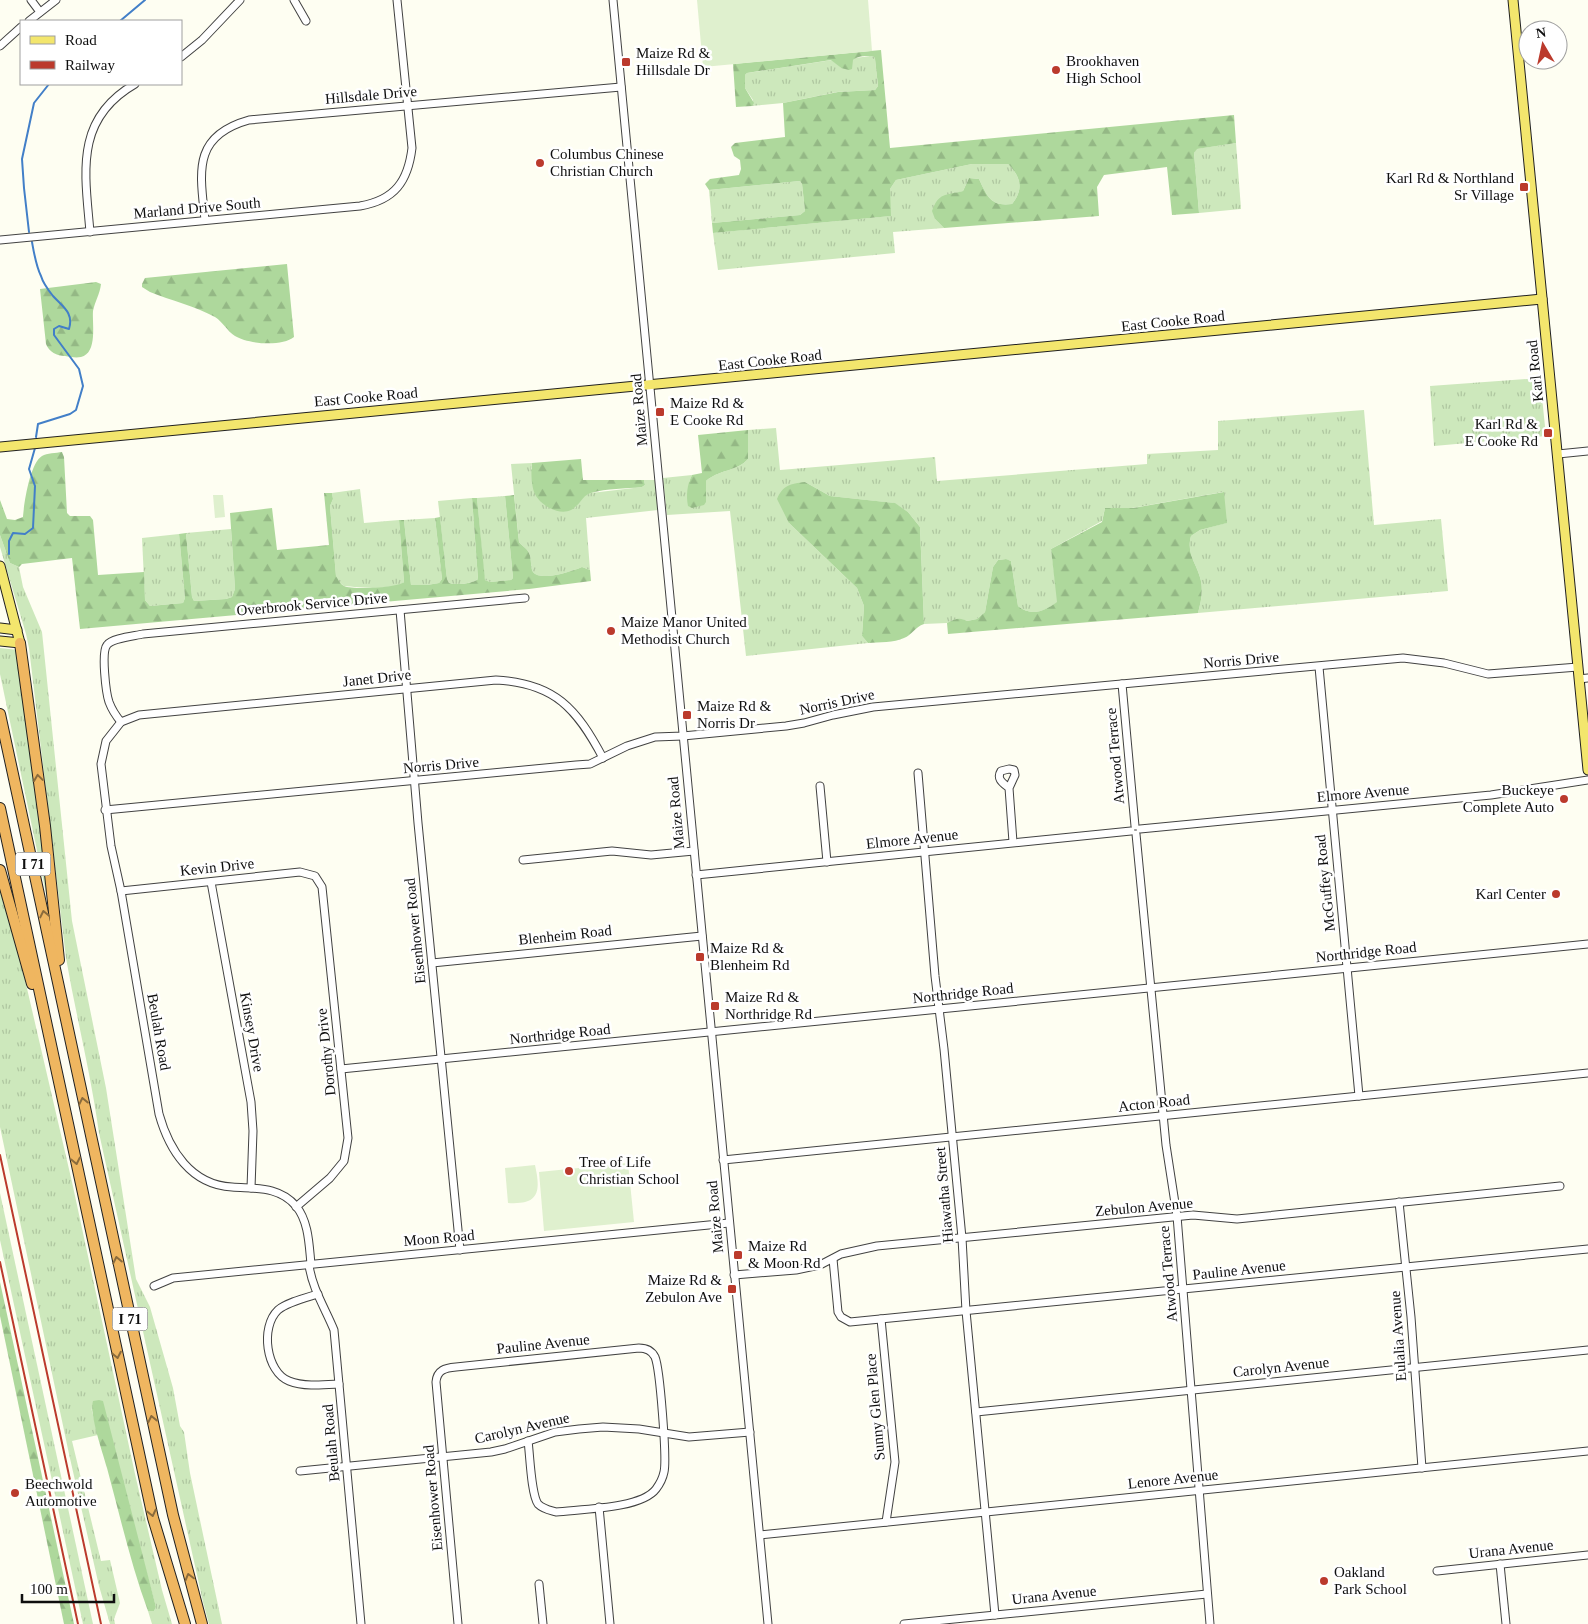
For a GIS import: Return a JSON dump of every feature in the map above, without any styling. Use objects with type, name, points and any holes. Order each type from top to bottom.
[{"type":"highway","points":[[20,643],[45,826],[64,1014]]},
{"type":"highway","name":"I 71","points":[[0,714],[173,1515],[202,1624]]},
{"type":"highway","name":"I 71","points":[[0,808],[153,1518],[185,1624]]},
{"type":"highway","points":[[0,870],[26,966],[51,1045]]},
{"type":"main road","name":"Karl Road","points":[[1513,0],[1578,667],[1584,679],[1588,770]]},
{"type":"main road","name":"East Cooke Road","points":[[0,446],[1542,299]]},
{"type":"main road","points":[[0,566],[20,643],[0,641]]},
{"type":"main road","points":[[0,628],[17,630]]},
{"type":"street","points":[[31,0],[40,12]]},
{"type":"street","points":[[30,20],[56,0]]},
{"type":"street","points":[[182,56],[202,40],[240,0]]},
{"type":"street","points":[[294,0],[306,22]]},
{"type":"street","points":[[397,0],[408,106]]},
{"type":"street","name":"Maize Road","points":[[613,0],[768,1624]]},
{"type":"street","points":[[0,46],[20,28]]},
{"type":"street","points":[[90,232],[86,179],[86,158],[89,138],[108,104],[118,94],[133,85]]},
{"type":"street","name":"Hillsdale Drive","points":[[205,220],[201,168],[210,144],[227,128],[249,120],[621,87]]},
{"type":"street","name":"Marland Drive South","points":[[0,240],[360,206],[382,200],[402,182],[410,166],[412,148],[408,106]]},
{"type":"street","points":[[1558,454],[1588,451]]},
{"type":"street","name":"Overbrook Service Drive","points":[[121,722],[114,714],[108,700],[104,655],[105,648],[111,641],[143,634],[525,598]]},
{"type":"street","name":"Eisenhower Road","points":[[400,610],[414,781],[460,1250]]},
{"type":"street","name":"Norris Drive","points":[[105,810],[590,764],[655,737],[683,736],[804,723],[873,707],[1403,658],[1444,663],[1488,674],[1578,667]]},
{"type":"street","name":"McGuffey Road","points":[[1319,667],[1359,1096]]},
{"type":"street","name":"Janet Drive","points":[[121,722],[139,714],[496,680],[514,681],[532,685],[557,698],[575,714],[603,758]]},
{"type":"street","name":"Atwood Terrace","points":[[1122,684],[1163,1116],[1177,1216],[1184,1289],[1210,1624]]},
{"type":"street","name":"Beulah Road","points":[[121,722],[106,740],[101,764],[105,810],[121,891],[159,1114],[167,1139],[185,1166],[218,1185],[230,1188],[263,1188],[276,1192],[296,1206],[304,1221],[314,1289],[334,1330],[361,1624]]},
{"type":"street","name":"Hiawatha Street","points":[[918,773],[935,976],[953,1137],[966,1311],[995,1615]]},
{"type":"street","name":"Elmore Avenue","points":[[696,875],[1491,795],[1588,780]]},
{"type":"street","points":[[820,786],[826,862]]},
{"type":"street","points":[[1009,788],[1013,842]]},
{"type":"street","points":[[523,860],[605,851],[651,855],[694,851]]},
{"type":"street","name":"Kevin Drive","points":[[121,891],[300,872],[316,876]]},
{"type":"street","name":"Dorothy Drive","points":[[296,1206],[330,1178],[344,1161],[348,1138],[323,893],[320,881],[316,876]]},
{"type":"street","name":"Kinsey Drive","points":[[211,882],[251,1102],[253,1131],[251,1188]]},
{"type":"street","name":"Blenheim Road","points":[[432,962],[702,936]]},
{"type":"street","name":"Northridge Road","points":[[341,1069],[1588,944]]},
{"type":"street","name":"Acton Road","points":[[723,1160],[1588,1074]]},
{"type":"street","name":"Zebulon Avenue","points":[[734,1275],[796,1270],[820,1265],[841,1254],[877,1246],[1177,1216],[1200,1215],[1237,1219],[1560,1186]]},
{"type":"street","name":"Eulalia Avenue","points":[[1399,1202],[1415,1368],[1422,1468]]},
{"type":"street","name":"Moon Road","points":[[154,1286],[173,1278],[729,1223]]},
{"type":"street","name":"Pauline Avenue","points":[[833,1259],[838,1312],[841,1317],[850,1322],[1588,1249]]},
{"type":"street","points":[[318,1294],[291,1303],[278,1310],[269,1322],[267,1342],[272,1362],[278,1372],[287,1380],[298,1384],[339,1384]]},
{"type":"street","name":"Sunny Glen Place","points":[[881,1319],[895,1462],[886,1522]]},
{"type":"street","name":"Pauline Avenue","points":[[440,1371],[456,1367],[639,1348],[649,1350],[654,1355],[656,1362],[663,1434]]},
{"type":"street","name":"Carolyn Avenue","points":[[976,1412],[1588,1350]]},
{"type":"street","name":"Eisenhower Road","points":[[440,1371],[436,1376],[436,1382],[458,1624]]},
{"type":"street","name":"Carolyn Avenue","points":[[300,1471],[492,1452],[555,1432],[603,1427],[638,1429],[689,1437],[750,1432]]},
{"type":"street","points":[[528,1441],[534,1493],[538,1503],[546,1510],[556,1512],[629,1504],[643,1499],[655,1490],[664,1474],[663,1434]]},
{"type":"street","name":"Lenore Avenue","points":[[760,1535],[1588,1451]]},
{"type":"street","points":[[600,1507],[610,1624]]},
{"type":"street","name":"Urana Avenue","points":[[1437,1570],[1588,1555]]},
{"type":"street","points":[[1500,1564],[1506,1624]]},
{"type":"street","points":[[539,1584],[543,1624]]},
{"type":"street","name":"Urana Avenue","points":[[904,1624],[1207,1594]]},
{"type":"green space","points":[[697,0],[868,0],[872,51],[703,67]]},
{"type":"green space","points":[[881,50],[890,148],[1234,115],[1236,143],[1197,149],[1194,153],[1199,213],[1172,215],[1167,167],[1104,175],[1097,187],[1099,216],[944,228],[935,219],[932,211],[937,201],[943,196],[963,191],[969,178],[979,179],[987,195],[994,202],[1012,204],[1016,199],[1019,188],[1018,178],[1008,164],[972,164],[896,180],[890,189],[891,216],[713,233],[712,223],[800,215],[805,211],[800,181],[709,190],[705,184],[710,179],[739,175],[741,169],[740,160],[734,156],[731,147],[735,143],[785,137],[783,103],[838,92],[875,90],[878,86],[874,57],[863,56],[853,60],[852,69],[849,70],[841,68],[831,60],[747,73],[745,75],[745,88],[754,103],[752,106],[736,107],[733,64]]},
{"type":"green space","points":[[870,56],[875,59],[878,86],[875,90],[837,92],[783,103],[752,106],[753,100],[745,88],[745,75],[747,73],[832,60],[841,68],[855,58]]},
{"type":"green space","points":[[1236,143],[1241,209],[1199,213],[1194,153],[1196,149]]},
{"type":"green space","points":[[972,164],[1008,164],[1016,174],[1019,183],[1016,199],[1012,204],[994,202],[987,195],[979,179],[969,178],[963,191],[956,193],[935,219],[944,228],[893,232],[895,253],[718,270],[713,233],[890,216],[890,189],[896,180]]},
{"type":"green space","points":[[800,181],[805,211],[800,215],[712,223],[709,190]]},
{"type":"green space","points":[[287,264],[294,337],[282,342],[265,343],[241,339],[232,334],[220,321],[208,313],[150,292],[142,287],[145,278]]},
{"type":"green space","points":[[96,282],[101,284],[93,311],[93,337],[90,350],[81,357],[62,356],[54,353],[46,344],[40,289]]},
{"type":"green space","points":[[1540,378],[1546,436],[1434,446],[1430,386]]},
{"type":"green space","points":[[1364,410],[1374,525],[1441,519],[1448,591],[1198,613],[1202,585],[1191,554],[1191,536],[1200,530],[1226,523],[1223,492],[1132,508],[1105,508],[1102,521],[1051,549],[1058,602],[1048,608],[1033,612],[1018,606],[1011,561],[1005,559],[998,560],[993,567],[985,612],[977,619],[924,624],[920,527],[908,512],[894,503],[830,496],[805,482],[789,523],[857,588],[864,606],[862,636],[868,643],[746,656],[730,511],[667,515],[663,478],[692,475],[689,482],[706,502],[706,481],[711,477],[739,466],[748,459],[748,430],[776,428],[780,470],[935,457],[937,481],[1147,464],[1147,454],[1218,450],[1218,421]]},
{"type":"green space","points":[[748,430],[748,459],[739,466],[711,477],[706,481],[706,502],[704,505],[692,508],[688,506],[687,490],[690,479],[692,475],[702,473],[698,435]]},
{"type":"green space","points":[[62,452],[64,457],[67,513],[70,516],[90,516],[93,520],[98,575],[144,572],[145,600],[150,606],[183,603],[185,598],[179,534],[186,533],[192,597],[194,601],[232,597],[235,589],[230,513],[272,508],[277,550],[329,545],[324,493],[332,493],[333,499],[330,506],[336,576],[344,586],[375,588],[393,586],[404,582],[399,520],[404,520],[411,585],[439,583],[442,579],[435,518],[440,517],[449,583],[464,584],[478,579],[472,498],[477,498],[485,580],[490,582],[511,580],[513,578],[505,496],[514,495],[519,542],[529,553],[533,572],[537,575],[550,576],[582,567],[590,570],[591,581],[529,589],[80,629],[72,558],[22,564],[19,567],[10,563],[0,535],[0,500],[7,519],[15,520],[23,517],[28,484],[38,460],[44,455]]},
{"type":"green space","points":[[581,459],[583,480],[644,480],[645,485],[642,487],[597,491],[585,496],[571,510],[561,512],[550,508],[537,498],[531,474],[532,463]]},
{"type":"green space","points":[[532,463],[531,469],[575,508],[583,496],[591,493],[642,487],[645,485],[644,480],[655,480],[658,510],[586,518],[590,570],[582,567],[557,575],[537,575],[532,570],[528,551],[519,542],[511,464]]},
{"type":"green space","points":[[805,482],[830,496],[895,503],[908,512],[920,527],[924,624],[907,637],[896,641],[868,643],[862,636],[864,606],[857,588],[789,523],[777,499],[788,486]]},
{"type":"green space","points":[[360,489],[364,523],[399,520],[404,582],[399,585],[384,588],[366,588],[344,586],[338,581],[330,506],[333,499],[332,493]]},
{"type":"green space","points":[[1224,492],[1227,523],[1200,530],[1191,536],[1191,554],[1202,585],[1198,613],[948,634],[947,623],[952,620],[962,619],[967,621],[977,619],[985,612],[993,567],[998,560],[1006,559],[1011,561],[1018,606],[1028,611],[1038,612],[1057,602],[1051,549],[1102,522],[1105,508],[1133,508]]},
{"type":"green space","points":[[213,495],[223,495],[225,517],[215,518]]},
{"type":"green space","points":[[505,496],[513,578],[511,580],[490,582],[485,580],[484,576],[477,498]]},
{"type":"green space","points":[[472,498],[478,579],[464,584],[449,583],[438,501]]},
{"type":"green space","points":[[435,518],[442,579],[439,583],[411,585],[404,520]]},
{"type":"green space","points":[[231,529],[235,589],[232,597],[194,601],[192,597],[186,533]]},
{"type":"green space","points":[[179,534],[185,598],[183,603],[150,606],[145,600],[142,538]]},
{"type":"green space","points":[[0,535],[10,563],[19,567],[23,587],[42,632],[72,921],[106,1088],[136,1279],[150,1307],[173,1388],[180,1426],[184,1432],[190,1473],[222,1624],[209,1624],[203,1602],[99,1133],[66,958],[29,648],[0,547]]},
{"type":"green space","points":[[0,648],[18,650],[50,898],[47,898],[0,674]]},
{"type":"green space","points":[[0,883],[22,967],[72,1182],[135,1474],[162,1590],[172,1624],[152,1624],[148,1611],[154,1611],[156,1607],[138,1541],[91,1407],[98,1435],[72,1441],[101,1561],[110,1560],[120,1603],[114,1619],[115,1624],[110,1624],[99,1586],[0,1127]]},
{"type":"green space","points":[[628,1163],[634,1222],[544,1231],[539,1172]]},
{"type":"green space","points":[[535,1165],[538,1183],[535,1195],[526,1202],[508,1203],[505,1168]]},
{"type":"green space","points":[[0,1193],[93,1624],[83,1624],[0,1240]]},
{"type":"green space","points":[[0,1282],[74,1624],[64,1624],[0,1316]]},
{"type":"green space","points":[[93,1401],[103,1401],[156,1607],[154,1611],[148,1611],[142,1594],[97,1434],[92,1407]]},
{"type":"waterway","points":[[121,20],[145,0]]},
{"type":"waterway","points":[[29,232],[22,159],[34,103],[48,85]]},
{"type":"waterway","points":[[32,242],[36,264],[43,281],[51,294],[69,314],[69,329],[59,326],[54,329],[54,335],[79,369],[83,386],[76,410],[70,414],[38,424],[36,437]]},
{"type":"waterway","points":[[9,554],[9,541],[13,533],[25,534],[33,528],[35,486],[29,469],[35,448]]},
{"type":"railway","points":[[0,1155],[101,1624]]},
{"type":"railway","points":[[0,1262],[78,1624]]},
{"type":"place","name":"Maize Rd & Hillsdale Dr","points":[[626,62]]},
{"type":"place","name":"Brookhaven High School","points":[[1056,70]]},
{"type":"place","name":"Columbus Chinese Christian Church","points":[[540,163]]},
{"type":"place","name":"Karl Rd & Northland Sr Village","points":[[1524,187]]},
{"type":"place","name":"Maize Rd & E Cooke Rd","points":[[660,412]]},
{"type":"place","name":"Karl Rd & E Cooke Rd","points":[[1548,433]]},
{"type":"place","name":"Maize Manor United Methodist Church","points":[[611,631]]},
{"type":"place","name":"Maize Rd & Norris Dr","points":[[687,715]]},
{"type":"place","name":"Buckeye Complete Auto","points":[[1564,799]]},
{"type":"place","name":"Karl Center","points":[[1556,894]]},
{"type":"place","name":"Maize Rd & Blenheim Rd","points":[[700,957]]},
{"type":"place","name":"Maize Rd & Northridge Rd","points":[[715,1006]]},
{"type":"place","name":"Tree of Life Christian School","points":[[569,1171]]},
{"type":"place","name":"Maize Rd & Moon Rd","points":[[738,1255]]},
{"type":"place","name":"Maize Rd & Zebulon Ave","points":[[732,1289]]},
{"type":"place","name":"Beechwold Automotive","points":[[15,1493]]},
{"type":"place","name":"Oakland Park School","points":[[1324,1581]]}]
